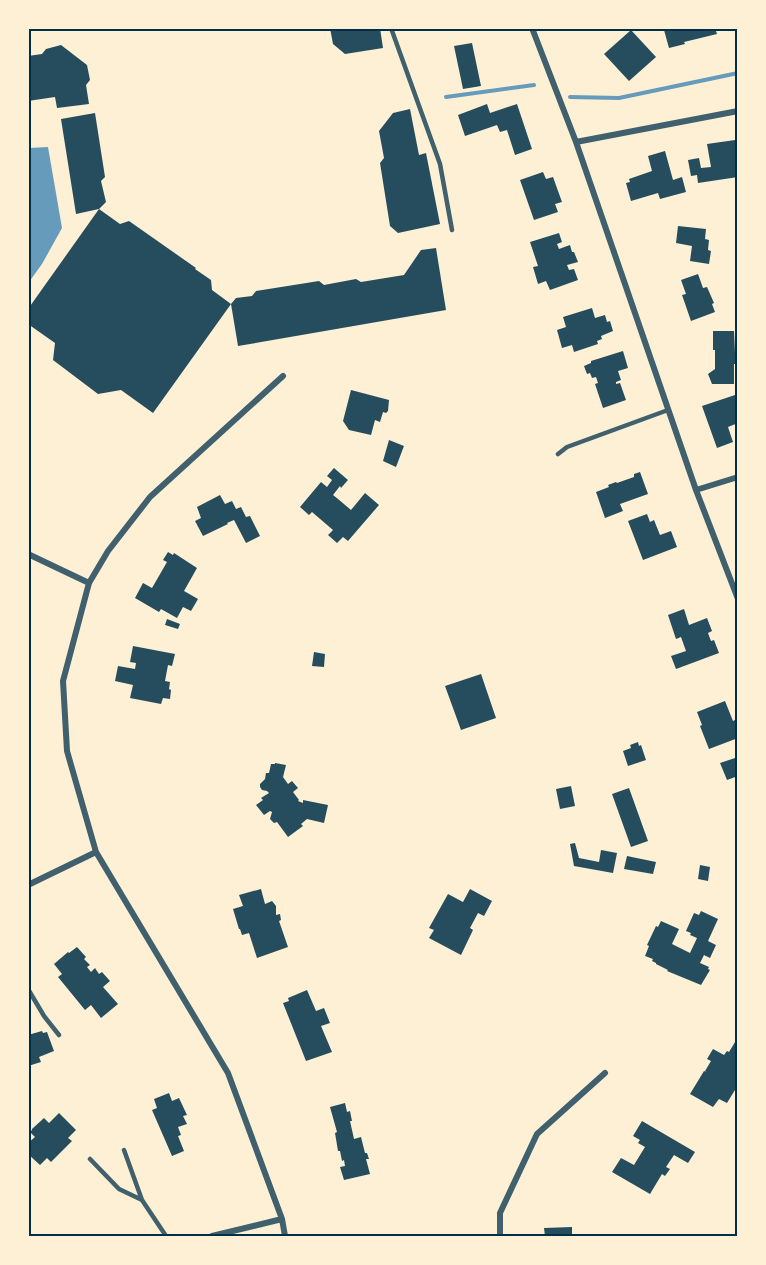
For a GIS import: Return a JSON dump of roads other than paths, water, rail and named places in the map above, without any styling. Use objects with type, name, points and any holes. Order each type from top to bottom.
[{"type":"street","points":[[532,28],[576,142],[696,490],[738,599]]},
{"type":"street","points":[[576,142],[738,111]]},
{"type":"street","points":[[283,376],[150,497],[108,551],[89,583],[63,681],[67,751],[96,852],[228,1073],[282,1219],[285,1236]]},
{"type":"street","points":[[696,490],[738,477]]},
{"type":"street","points":[[28,554],[89,583]]},
{"type":"street","points":[[28,885],[96,852]]},
{"type":"street","points":[[500,1236],[500,1213],[537,1134],[604,1073]]},
{"type":"street","points":[[212,1236],[282,1219]]},
{"type":"lane","points":[[391,28],[440,164],[452,231]]},
{"type":"lane","points":[[558,454],[567,447],[668,410]]},
{"type":"lane","points":[[28,989],[58,1035]]},
{"type":"lane","points":[[124,1150],[142,1200],[165,1234],[156,1236]]},
{"type":"lane","points":[[90,1159],[119,1189],[142,1200]]},
{"type":"water","points":[[48,147],[62,228],[29,282],[29,148]]},
{"type":"waterway","points":[[570,97],[619,98],[738,73]]},
{"type":"waterway","points":[[446,97],[534,85]]}]
